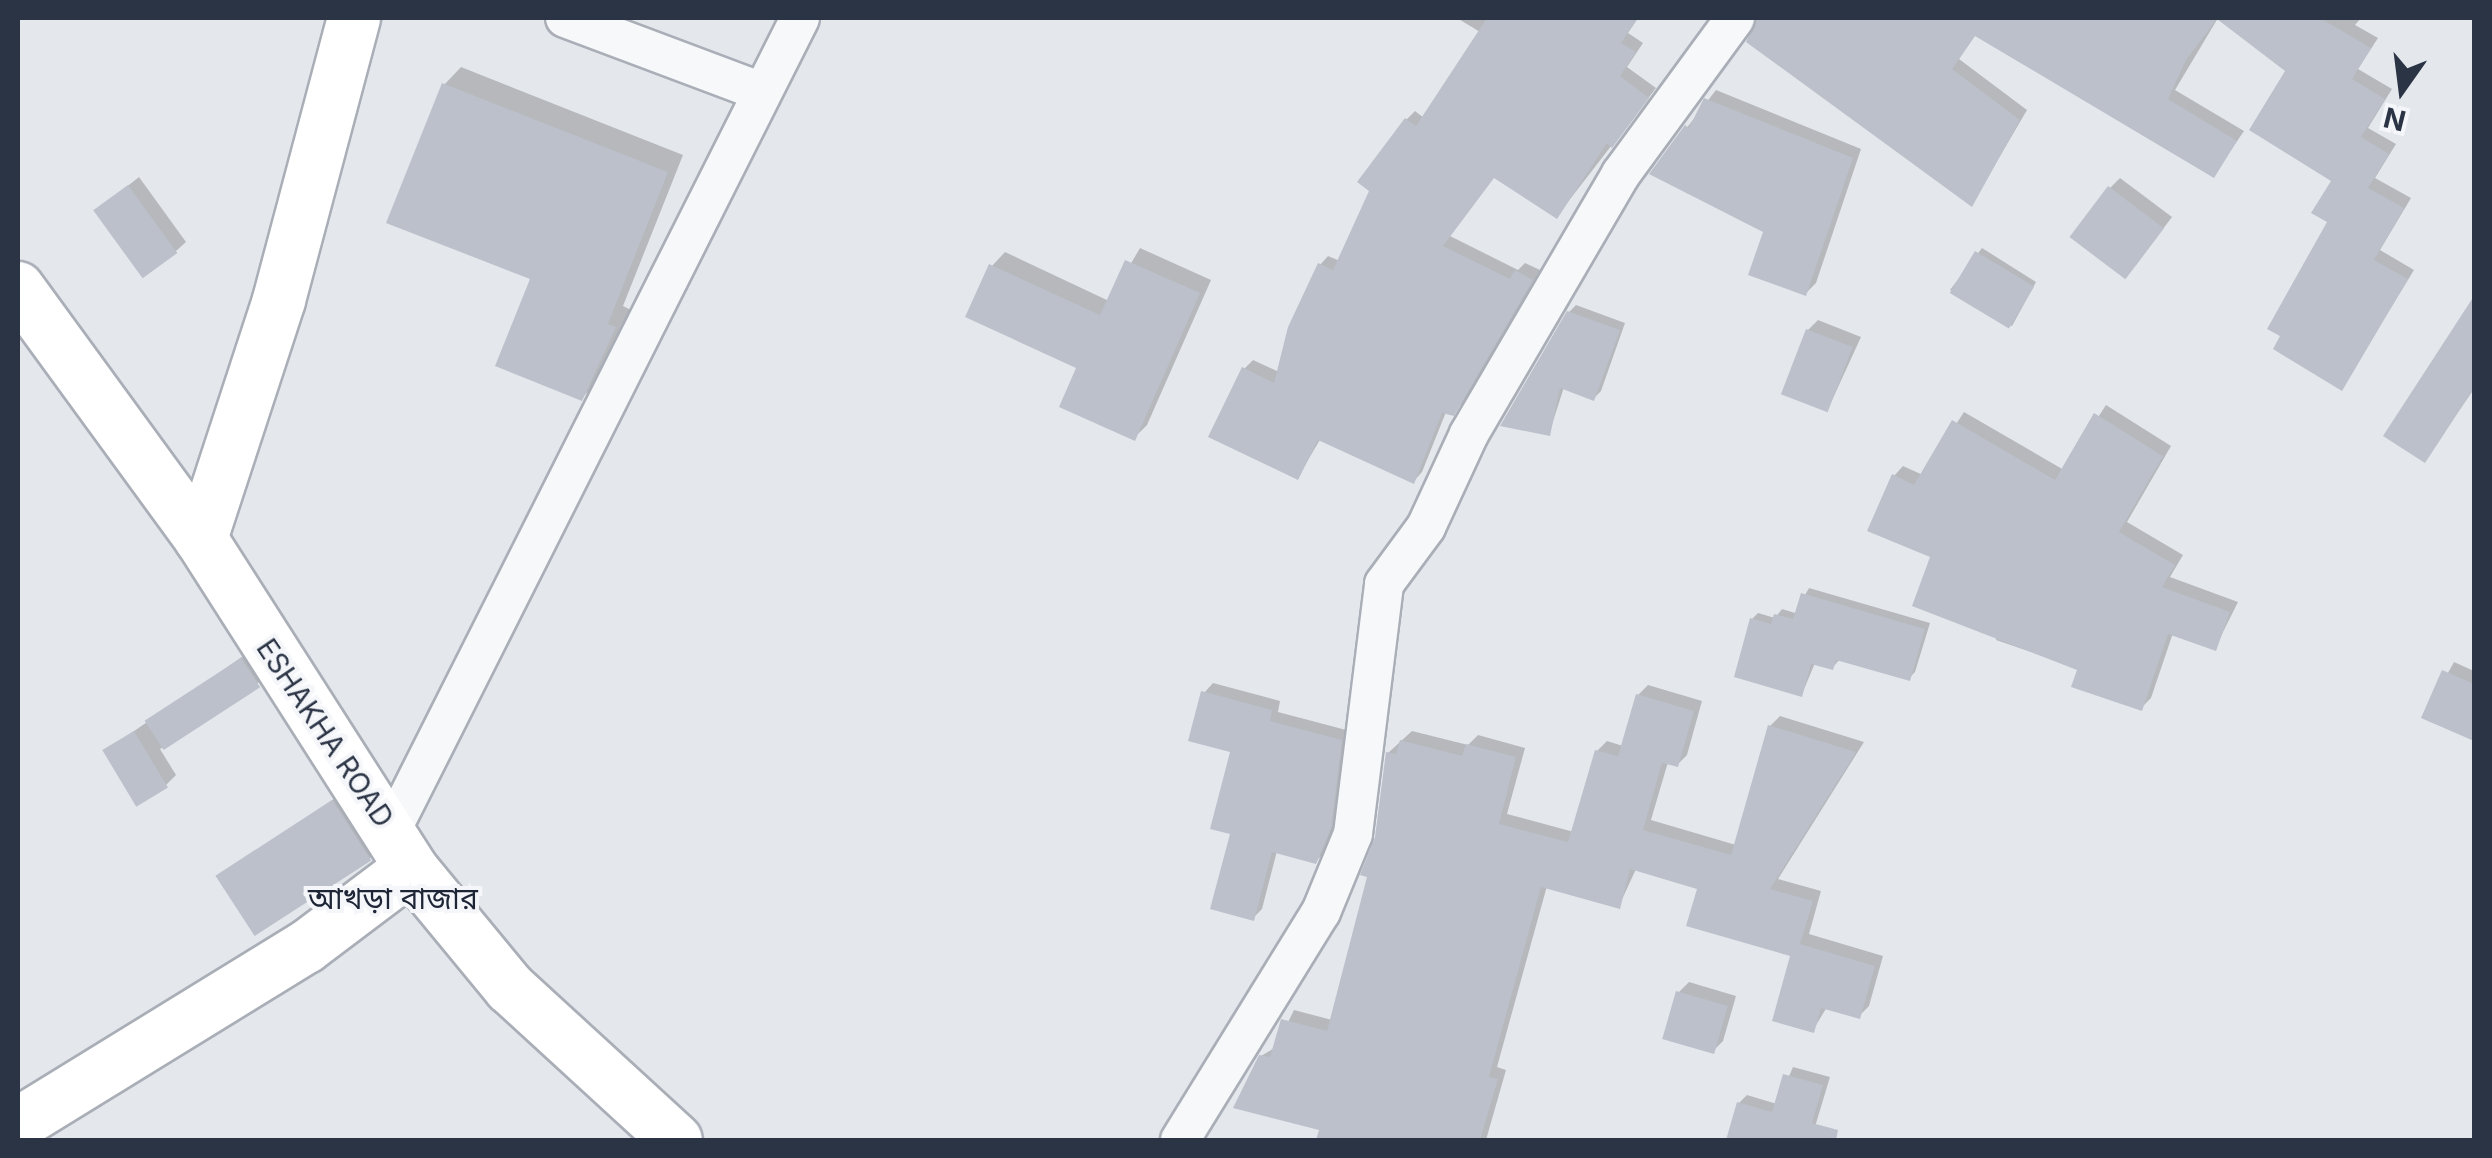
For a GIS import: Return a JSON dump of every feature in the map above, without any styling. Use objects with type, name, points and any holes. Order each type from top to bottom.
[{"type":"main road","points":[[201,539],[240,432],[354,18]]},
{"type":"main road","name":"ESHAKHA ROAD","points":[[25,314],[201,539],[301,703],[401,849],[510,988],[676,1140]]},
{"type":"main road","points":[[18,1124],[306,948],[401,849]]},
{"type":"street","points":[[565,18],[759,91]]},
{"type":"street","points":[[401,849],[713,200],[759,91],[800,18]]},
{"type":"street","points":[[1180,1140],[1321,912],[1353,834],[1384,584],[1426,527],[1469,434],[1621,174],[1735,18]]},
{"type":"building","points":[[1487,18],[1638,18],[1621,43],[1636,52],[1620,76],[1649,98],[1612,148],[1607,143],[1557,219],[1494,178],[1443,246],[1510,279],[1515,270],[1533,280],[1454,416],[1442,413],[1414,484],[1318,440],[1298,480],[1208,437],[1242,367],[1274,383],[1288,327],[1318,263],[1333,270],[1369,191],[1357,182],[1405,118],[1416,126]]},
{"type":"building","points":[[1757,18],[2320,18],[2371,48],[2352,79],[2385,99],[2361,137],[2389,154],[2368,188],[2404,208],[2374,260],[2408,279],[2342,391],[2273,349],[2280,336],[2267,329],[2327,222],[2311,213],[2331,181],[2249,130],[2285,71],[2217,19],[2186,60],[2168,99],[2237,141],[2214,178],[1975,36],[1952,69],[2020,120],[1972,207],[1746,42]]},
{"type":"building","points":[[442,83],[668,172],[608,324],[616,327],[582,401],[495,366],[530,279],[386,223]]},
{"type":"building","points":[[1704,98],[1853,158],[1806,296],[1748,275],[1763,232],[1649,174],[1685,125],[1689,128]]},
{"type":"building","points":[[128,185],[177,253],[143,278],[93,210]]},
{"type":"building","points":[[2108,186],[2164,228],[2125,279],[2069,237]]},
{"type":"building","points":[[1975,251],[2034,287],[2009,329],[1950,293]]},
{"type":"building","points":[[1125,260],[1200,293],[1135,441],[1059,407],[1076,368],[965,317],[989,264],[1100,315]]},
{"type":"building","points":[[2474,296],[2474,388],[2425,463],[2383,436]]},
{"type":"building","points":[[1567,311],[1620,330],[1594,401],[1560,388],[1550,436],[1500,426]]},
{"type":"building","points":[[1806,329],[1853,347],[1828,412],[1781,394]]},
{"type":"building","points":[[2094,413],[2163,456],[2119,532],[2175,565],[2162,587],[2230,612],[2216,651],[2168,634],[2142,711],[2071,687],[2077,670],[1912,606],[1930,557],[1867,531],[1892,474],[1914,485],[1952,420],[2055,480]]},
{"type":"building","points":[[1801,593],[1925,629],[1910,681],[1836,660],[1833,670],[1811,664],[1802,697],[1734,677],[1750,618],[1771,624],[1774,614],[1793,619]]},
{"type":"building","points":[[241,658],[260,687],[164,750],[145,721]]},
{"type":"building","points":[[2442,670],[2474,684],[2474,741],[2421,718]]},
{"type":"building","points":[[1201,691],[1272,710],[1270,721],[1342,740],[1331,828],[1316,864],[1272,852],[1254,921],[1210,909],[1230,834],[1210,829],[1230,752],[1188,741]]},
{"type":"building","points":[[1636,694],[1694,711],[1678,767],[1662,763],[1643,830],[1731,855],[1768,725],[1856,752],[1770,889],[1813,901],[1800,944],[1875,966],[1860,1019],[1821,1008],[1814,1033],[1772,1021],[1790,956],[1686,926],[1697,889],[1630,869],[1620,909],[1541,887],[1489,1077],[1498,1079],[1480,1140],[1316,1140],[1319,1130],[1233,1108],[1259,1055],[1270,1057],[1281,1019],[1327,1031],[1367,877],[1360,875],[1375,837],[1386,752],[1396,754],[1400,740],[1462,756],[1466,744],[1516,757],[1499,824],[1568,842],[1595,750],[1618,756]]},
{"type":"building","points":[[134,731],[168,788],[136,807],[102,750]]},
{"type":"building","points":[[332,800],[371,860],[255,936],[215,876]]},
{"type":"building","points":[[1676,991],[1728,1006],[1714,1054],[1662,1039]]},
{"type":"building","points":[[1783,1074],[1823,1085],[1812,1123],[1838,1130],[1836,1140],[1726,1140],[1737,1102],[1772,1112]]},
{"type":"district","name":"আখড়া বাজার","points":[[393,898]]}]
